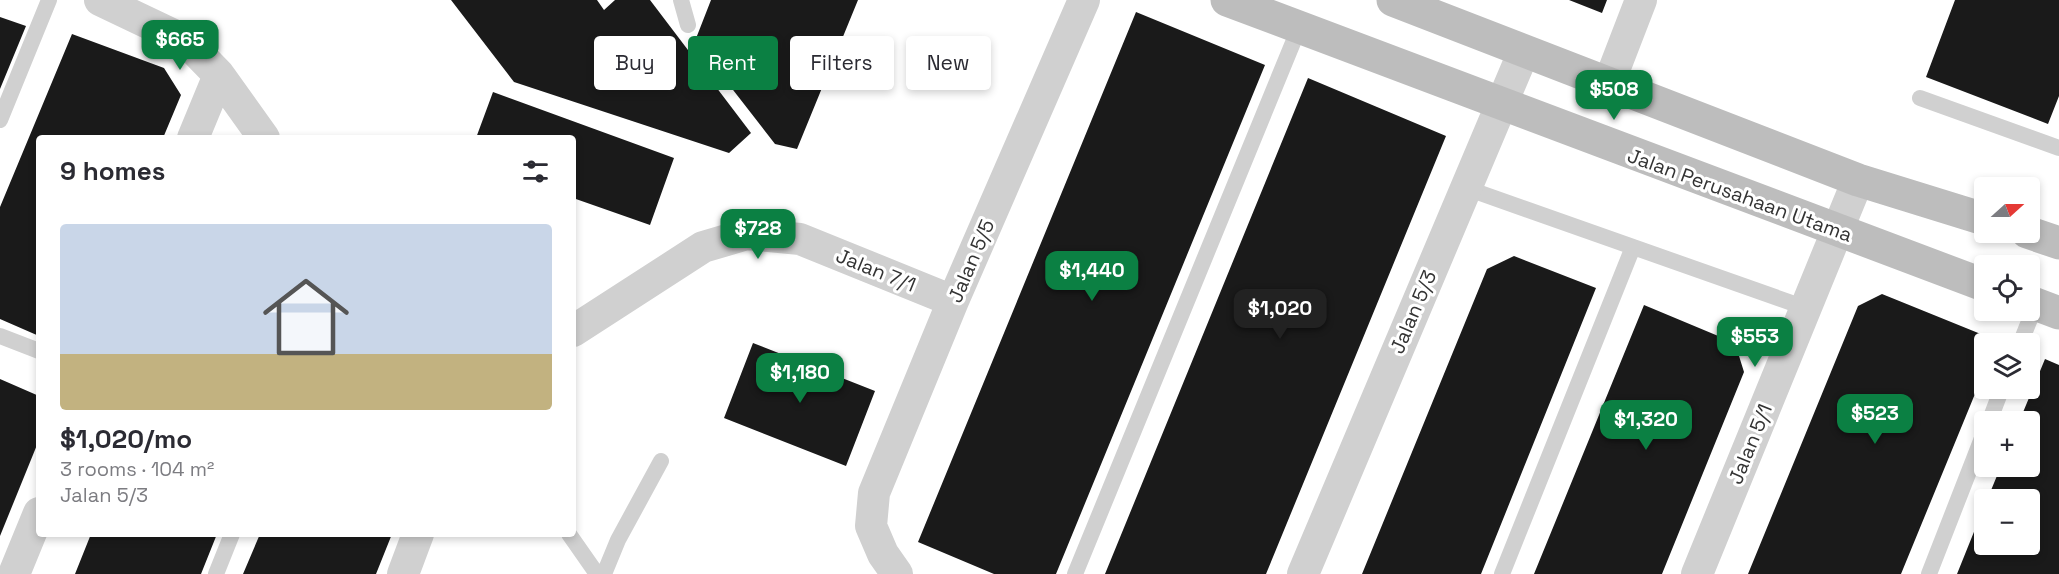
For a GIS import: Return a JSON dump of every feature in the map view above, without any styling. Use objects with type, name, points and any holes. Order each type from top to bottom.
[{"type":"street","points":[[100,0],[186,41],[219,75],[262,135]]},
{"type":"street","name":"Jalan 5/5","points":[[897,574],[883,554],[871,526],[874,493],[953,301],[1084,0]]},
{"type":"street","name":"Jalan Perusahaan Utama","points":[[1227,0],[1974,281]]},
{"type":"street","points":[[1394,0],[1858,180],[1974,216]]},
{"type":"street","points":[[1609,83],[1641,0]]},
{"type":"street","name":"Jalan 5/3","points":[[1303,574],[1524,51]]},
{"type":"street","points":[[194,135],[219,75]]},
{"type":"street","name":"Jalan 5/1","points":[[1697,574],[1858,180]]},
{"type":"street","name":"Jalan 7/1","points":[[576,329],[703,247],[747,234],[800,239],[953,301]]},
{"type":"street","points":[[2040,236],[2059,243]]},
{"type":"street","points":[[14,574],[36,520]]},
{"type":"street","points":[[403,574],[417,537]]},
{"type":"lane","points":[[0,120],[49,0]]},
{"type":"lane","points":[[681,0],[688,25]]},
{"type":"lane","points":[[1075,574],[1299,28]]},
{"type":"lane","points":[[1920,98],[2059,148]]},
{"type":"lane","points":[[1466,188],[1806,308]]},
{"type":"lane","points":[[1502,574],[1633,247]]},
{"type":"lane","points":[[2026,333],[2041,307]]},
{"type":"lane","points":[[0,336],[36,350]]},
{"type":"lane","points":[[1929,574],[1974,459]]},
{"type":"lane","points":[[604,574],[618,540],[661,461]]},
{"type":"lane","points":[[216,574],[231,537]]},
{"type":"lane","points":[[571,537],[597,574]]},
{"type":"building","points":[[451,0],[597,0],[604,10],[615,0],[650,0],[688,50],[688,90],[718,90],[751,133],[729,153],[514,82]]},
{"type":"building","points":[[711,0],[858,0],[843,36],[790,36],[790,90],[821,90],[797,149],[775,144],[733,90],[778,90],[778,36],[697,36]]},
{"type":"building","points":[[1569,0],[1607,0],[1602,13]]},
{"type":"building","points":[[1955,0],[2059,0],[2059,96],[2048,124],[1926,77]]},
{"type":"building","points":[[1136,12],[1265,65],[1056,574],[994,574],[918,542]]},
{"type":"building","points":[[0,17],[26,26],[0,89]]},
{"type":"building","points":[[72,34],[164,68],[181,95],[164,135],[36,135],[36,335],[0,319],[0,207]]},
{"type":"building","points":[[1308,78],[1446,136],[1266,574],[1105,574]]},
{"type":"building","points":[[493,92],[674,158],[650,225],[576,199],[576,135],[477,135]]},
{"type":"building","points":[[1514,256],[1596,288],[1481,574],[1362,574],[1487,269]]},
{"type":"building","points":[[1882,294],[1978,333],[1974,333],[1974,396],[1901,574],[1748,574],[1858,306]]},
{"type":"building","points":[[1644,305],[1735,343],[1744,372],[1662,574],[1534,574]]},
{"type":"building","points":[[753,343],[875,391],[846,466],[724,418]]},
{"type":"building","points":[[2045,359],[2059,365],[2059,574],[1957,574],[1974,532],[1974,555],[2040,555],[2040,489],[1992,489],[1996,477],[2040,477],[2040,411],[2024,411],[2028,399],[2040,399],[2040,371]]},
{"type":"building","points":[[0,379],[36,395],[36,447],[0,536]]},
{"type":"building","points":[[90,537],[216,537],[201,574],[75,574]]},
{"type":"building","points":[[259,537],[391,537],[376,574],[243,574]]}]
